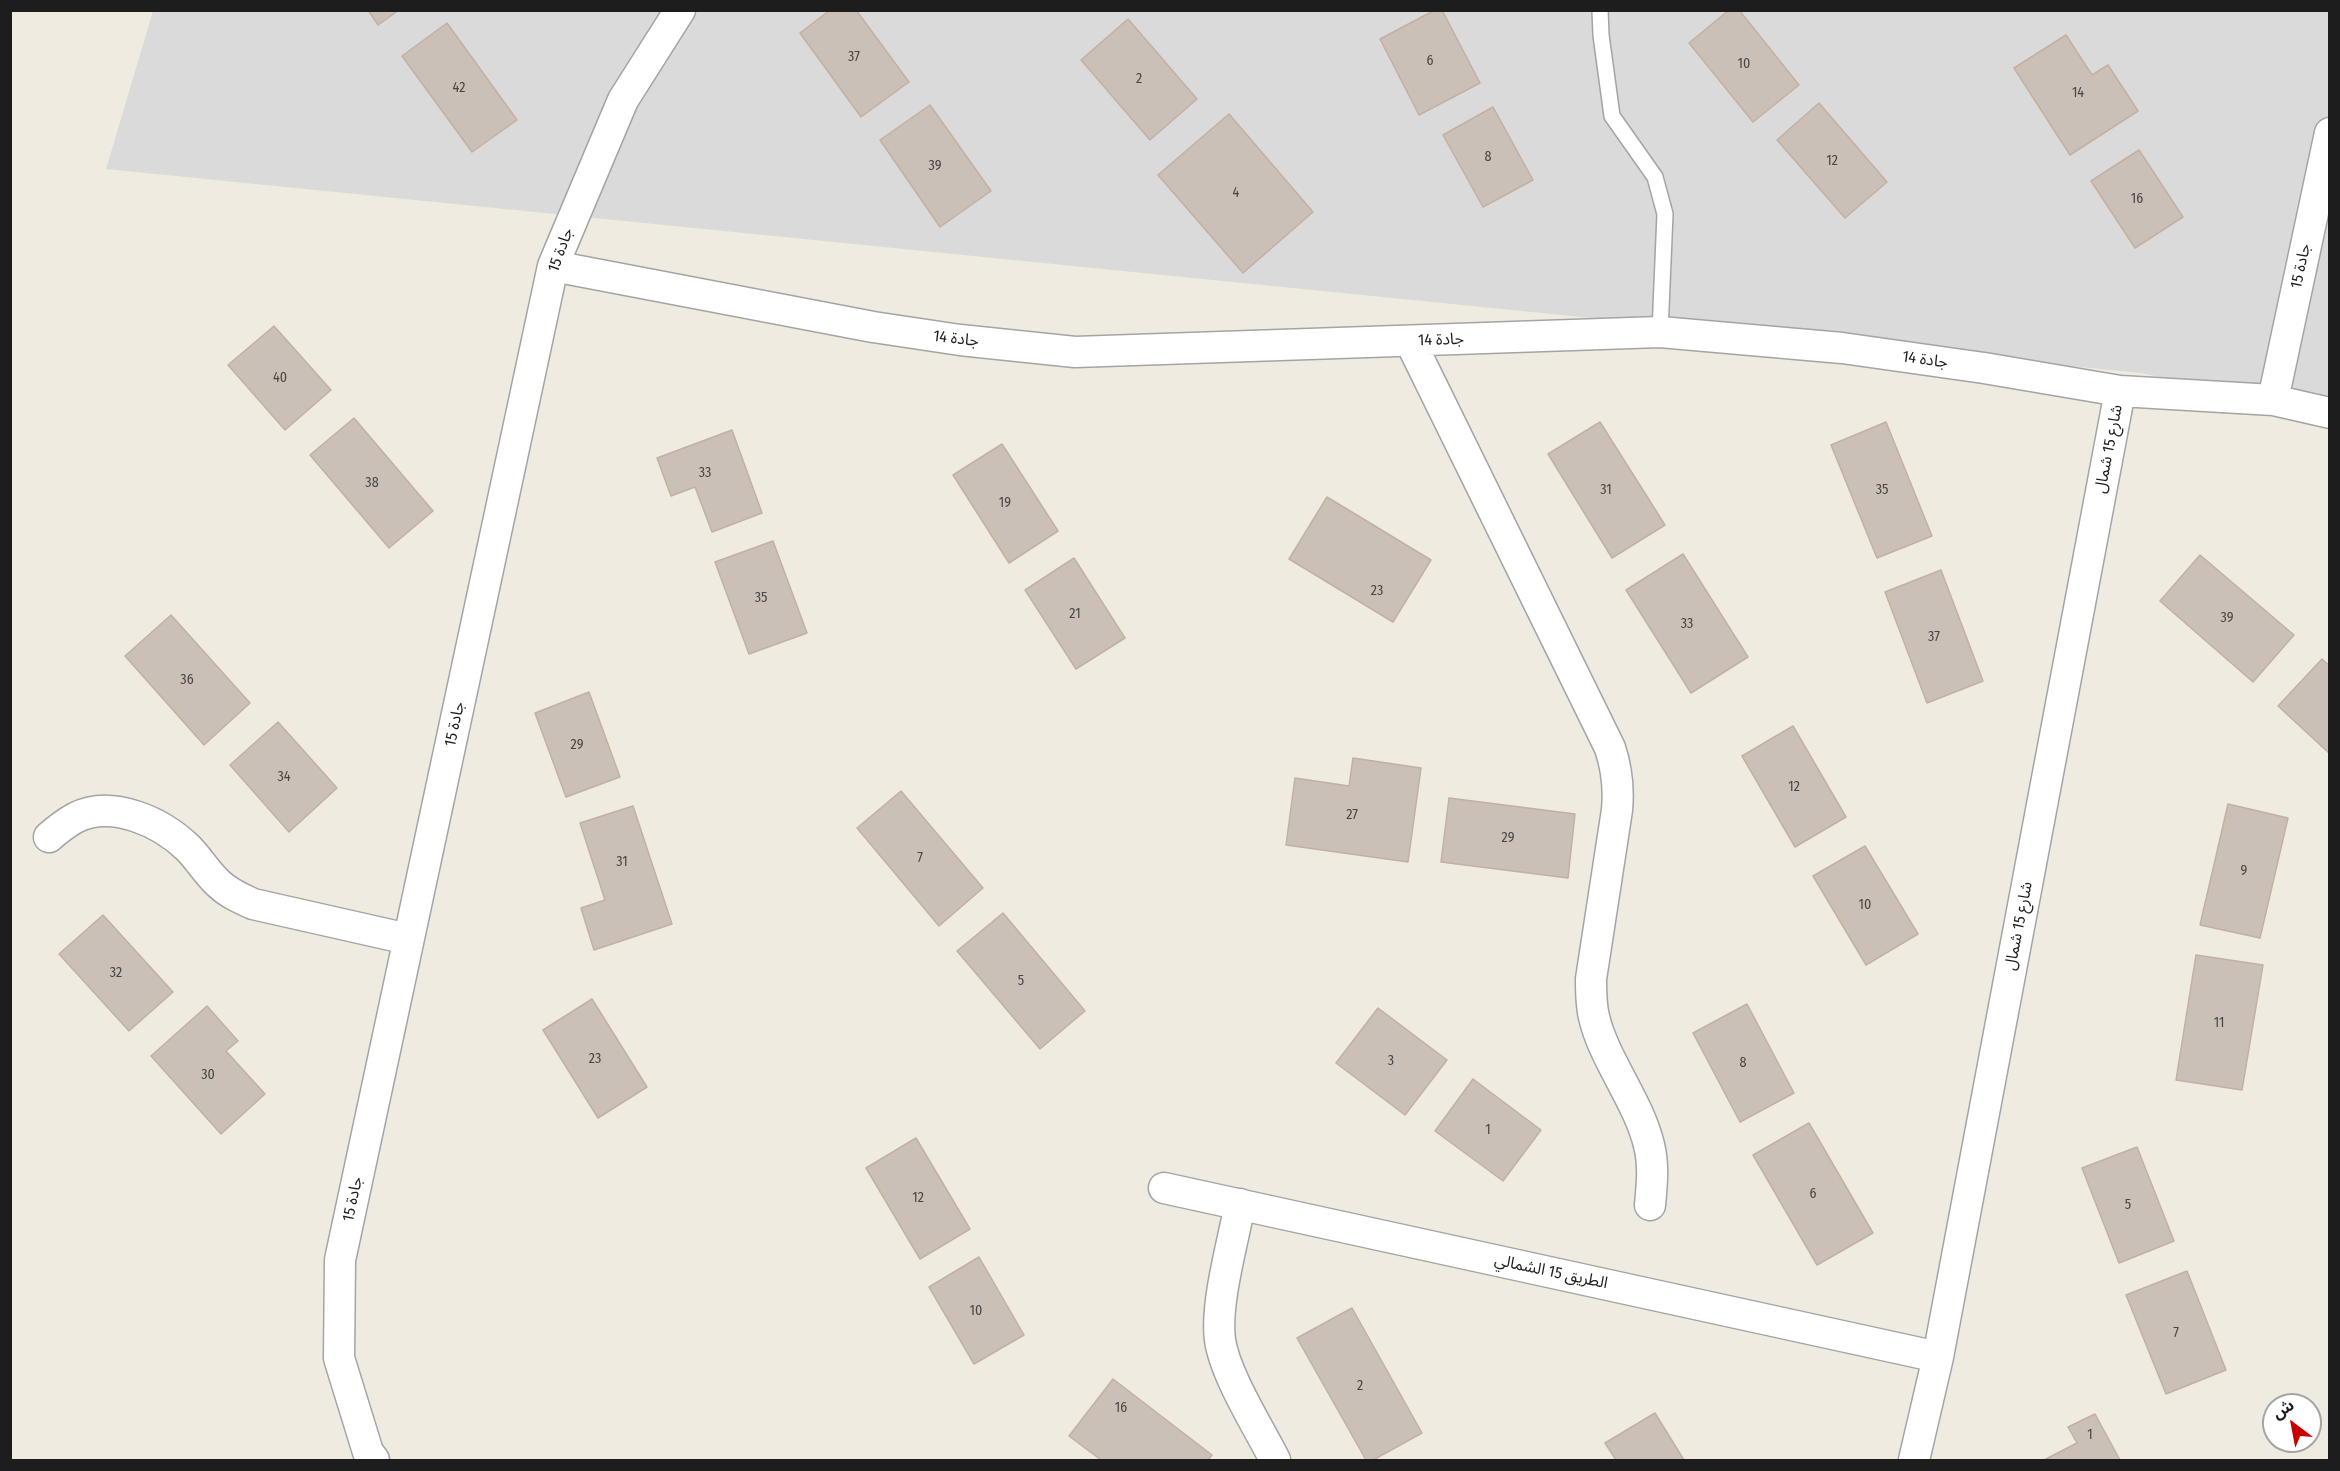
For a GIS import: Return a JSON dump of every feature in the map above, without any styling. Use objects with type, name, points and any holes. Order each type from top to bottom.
[{"type":"street","name":"جادة 15","points":[[374,1461],[368,1452],[339,1358],[340,1260],[553,266],[623,100],[680,10]]},
{"type":"street","name":"جادة 15","points":[[2273,400],[2330,133]]},
{"type":"street","name":"جادة 14","points":[[553,266],[873,327],[960,340],[1075,352],[1660,332],[1842,348],[1984,368],[2120,391],[2273,400],[2330,413]]},
{"type":"street","points":[[1410,341],[1610,748],[1616,768],[1619,789],[1617,810],[1591,980],[1591,998],[1600,1035],[1644,1128],[1653,1166],[1650,1205]]},
{"type":"street","name":"شارع 15 شمال","points":[[1914,1461],[1938,1357],[2120,391]]},
{"type":"street","points":[[49,837],[76,817],[91,813],[106,811],[136,817],[170,834],[189,849],[217,883],[233,895],[253,904],[408,939]]},
{"type":"street","name":"الطريق 15 الشمالي","points":[[1164,1188],[1938,1357]]},
{"type":"street","points":[[1240,1204],[1219,1317],[1220,1341],[1227,1364],[1275,1461]]},
{"type":"lane","points":[[1600,10],[1600,35],[1612,116],[1655,177],[1665,214],[1660,332]]},
{"type":"shaded area","points":[[153,11],[2329,11],[2329,410],[2140,373],[106,169]]},
{"type":"building","points":[[368,10],[399,10],[378,25]]},
{"type":"building","points":[[830,10],[856,10],[909,82],[861,117],[800,33]]},
{"type":"building","points":[[1435,10],[1442,10],[1480,83],[1419,115],[1380,39]]},
{"type":"building","points":[[1729,10],[1739,10],[1799,85],[1753,122],[1689,43]]},
{"type":"building","points":[[1128,19],[1197,99],[1150,140],[1081,60]]},
{"type":"building","points":[[447,23],[517,120],[472,152],[402,56]]},
{"type":"building","points":[[2066,35],[2092,75],[2108,65],[2138,111],[2070,155],[2014,68]]},
{"type":"building","points":[[1819,103],[1887,182],[1845,218],[1777,140]]},
{"type":"building","points":[[930,105],[991,191],[940,227],[880,140]]},
{"type":"building","points":[[1493,107],[1533,180],[1483,207],[1443,135]]},
{"type":"building","points":[[1229,114],[1313,212],[1243,273],[1158,175]]},
{"type":"building","points":[[2139,150],[2183,217],[2135,248],[2091,181]]},
{"type":"building","points":[[274,326],[331,390],[285,430],[228,365]]},
{"type":"building","points":[[354,418],[433,511],[389,548],[310,455]]},
{"type":"building","points":[[1600,422],[1665,525],[1612,558],[1548,454]]},
{"type":"building","points":[[1886,422],[1932,536],[1877,558],[1831,445]]},
{"type":"building","points":[[732,430],[762,513],[712,532],[695,487],[671,496],[657,458]]},
{"type":"building","points":[[1002,444],[1058,531],[1009,563],[953,475]]},
{"type":"building","points":[[1327,497],[1431,560],[1393,622],[1289,559]]},
{"type":"building","points":[[773,541],[807,633],[749,654],[715,562]]},
{"type":"building","points":[[1683,554],[1748,657],[1691,693],[1626,590]]},
{"type":"building","points":[[2200,555],[2294,635],[2253,682],[2160,601]]},
{"type":"building","points":[[1074,558],[1125,638],[1076,669],[1025,590]]},
{"type":"building","points":[[1941,570],[1983,681],[1927,703],[1885,592]]},
{"type":"building","points":[[171,615],[250,703],[204,745],[125,656]]},
{"type":"building","points":[[2322,659],[2330,666],[2330,754],[2278,706]]},
{"type":"building","points":[[589,692],[620,777],[566,797],[535,713]]},
{"type":"building","points":[[278,722],[337,788],[289,832],[230,765]]},
{"type":"building","points":[[1793,726],[1846,817],[1795,847],[1742,756]]},
{"type":"building","points":[[1353,758],[1421,768],[1408,862],[1286,845],[1295,778],[1349,786]]},
{"type":"building","points":[[901,791],[983,888],[939,926],[857,828]]},
{"type":"building","points":[[1449,798],[1575,814],[1568,878],[1441,862]]},
{"type":"building","points":[[2228,804],[2288,818],[2260,938],[2200,925]]},
{"type":"building","points":[[633,806],[672,924],[594,950],[581,908],[605,900],[580,823]]},
{"type":"building","points":[[1865,846],[1918,934],[1866,965],[1813,876]]},
{"type":"building","points":[[1003,913],[1085,1011],[1040,1049],[957,951]]},
{"type":"building","points":[[103,915],[173,992],[129,1031],[59,954]]},
{"type":"building","points":[[2196,955],[2263,965],[2242,1090],[2176,1080]]},
{"type":"building","points":[[592,999],[647,1087],[598,1118],[543,1030]]},
{"type":"building","points":[[1747,1004],[1794,1093],[1740,1122],[1693,1033]]},
{"type":"building","points":[[207,1006],[238,1041],[226,1051],[265,1094],[221,1134],[151,1056]]},
{"type":"building","points":[[1378,1008],[1447,1060],[1405,1115],[1336,1063]]},
{"type":"building","points":[[1473,1079],[1541,1130],[1503,1181],[1435,1131]]},
{"type":"building","points":[[1809,1123],[1873,1233],[1817,1265],[1753,1155]]},
{"type":"building","points":[[916,1138],[970,1229],[920,1259],[866,1168]]},
{"type":"building","points":[[2137,1147],[2174,1241],[2119,1263],[2082,1168]]},
{"type":"building","points":[[979,1257],[1024,1335],[974,1364],[929,1287]]},
{"type":"building","points":[[2187,1271],[2226,1370],[2166,1394],[2126,1295]]},
{"type":"building","points":[[1352,1308],[1422,1433],[1373,1460],[1366,1460],[1297,1338]]},
{"type":"building","points":[[1113,1379],[1212,1455],[1208,1460],[1101,1460],[1069,1436]]},
{"type":"building","points":[[1655,1413],[1684,1460],[1616,1460],[1605,1443]]},
{"type":"building","points":[[2095,1414],[2120,1460],[2044,1460],[2077,1443],[2068,1427]]}]
